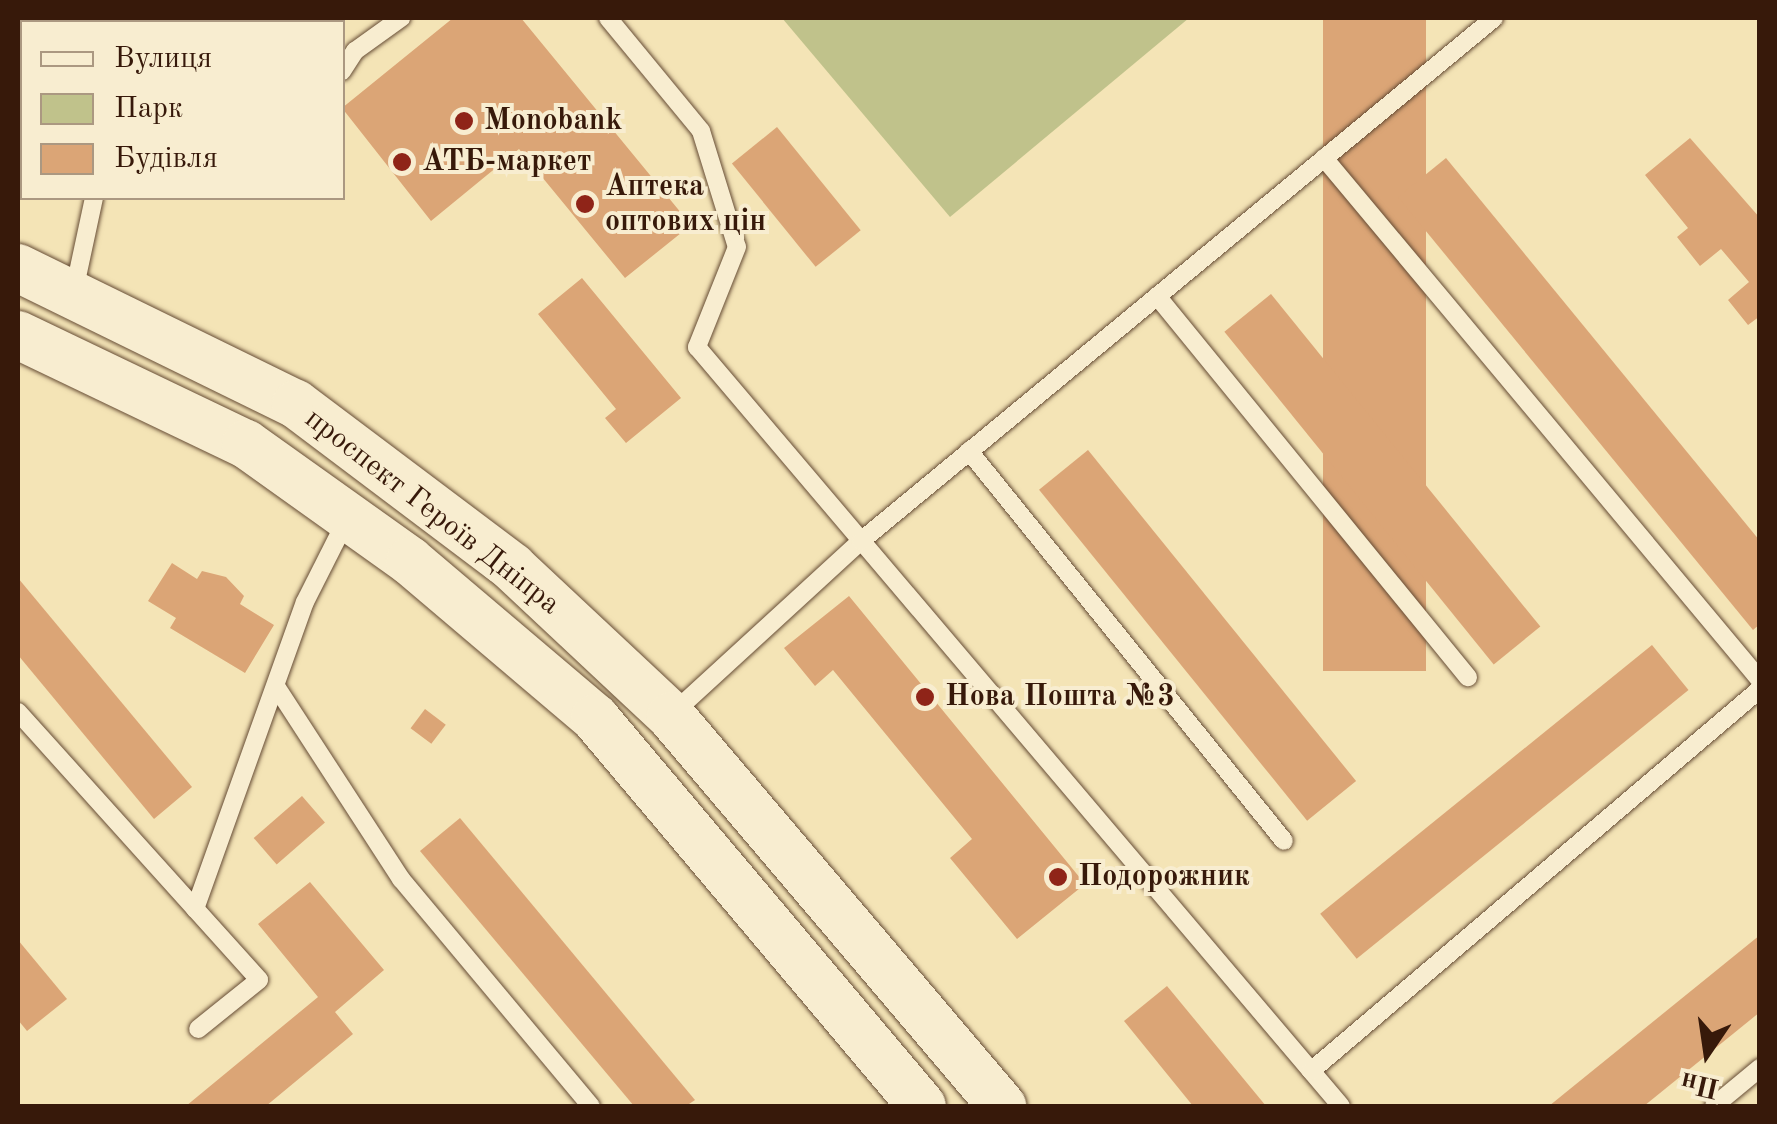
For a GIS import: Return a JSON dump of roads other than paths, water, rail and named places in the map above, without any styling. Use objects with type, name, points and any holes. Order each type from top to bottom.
[{"type":"street","name":"проспект Героїв Дніпра","points":[[18,268],[74,292],[296,404],[512,568],[671,716],[988,1090],[934,1106]]},
{"type":"street","name":"проспект Героїв Дніпра","points":[[18,335],[246,444],[349,517],[594,718],[922,1106]]},
{"type":"lane","points":[[345,66],[355,51],[402,18]]},
{"type":"lane","points":[[608,18],[702,131],[737,248],[696,348],[1341,1106]]},
{"type":"lane","points":[[671,716],[861,541],[1494,18]]},
{"type":"lane","points":[[1324,158],[1760,680]]},
{"type":"lane","points":[[74,292],[94,200]]},
{"type":"lane","points":[[1157,296],[1468,677]]},
{"type":"lane","points":[[969,451],[1284,841]]},
{"type":"lane","points":[[195,909],[305,602],[349,517]]},
{"type":"lane","points":[[277,688],[400,879],[590,1106]]},
{"type":"lane","points":[[1310,1071],[1760,689]]},
{"type":"lane","points":[[18,712],[259,980],[198,1030]]},
{"type":"lane","points":[[1714,1106],[1760,1068]]},
{"type":"place","name":"Monobank","points":[[464,121]]},
{"type":"place","name":"АТБ-маркет","points":[[402,162]]},
{"type":"place","name":"Аптека оптових цін","points":[[585,204]]},
{"type":"place","name":"Нова Пошта №3","points":[[925,697]]},
{"type":"place","name":"Подорожник","points":[[1058,877]]}]
